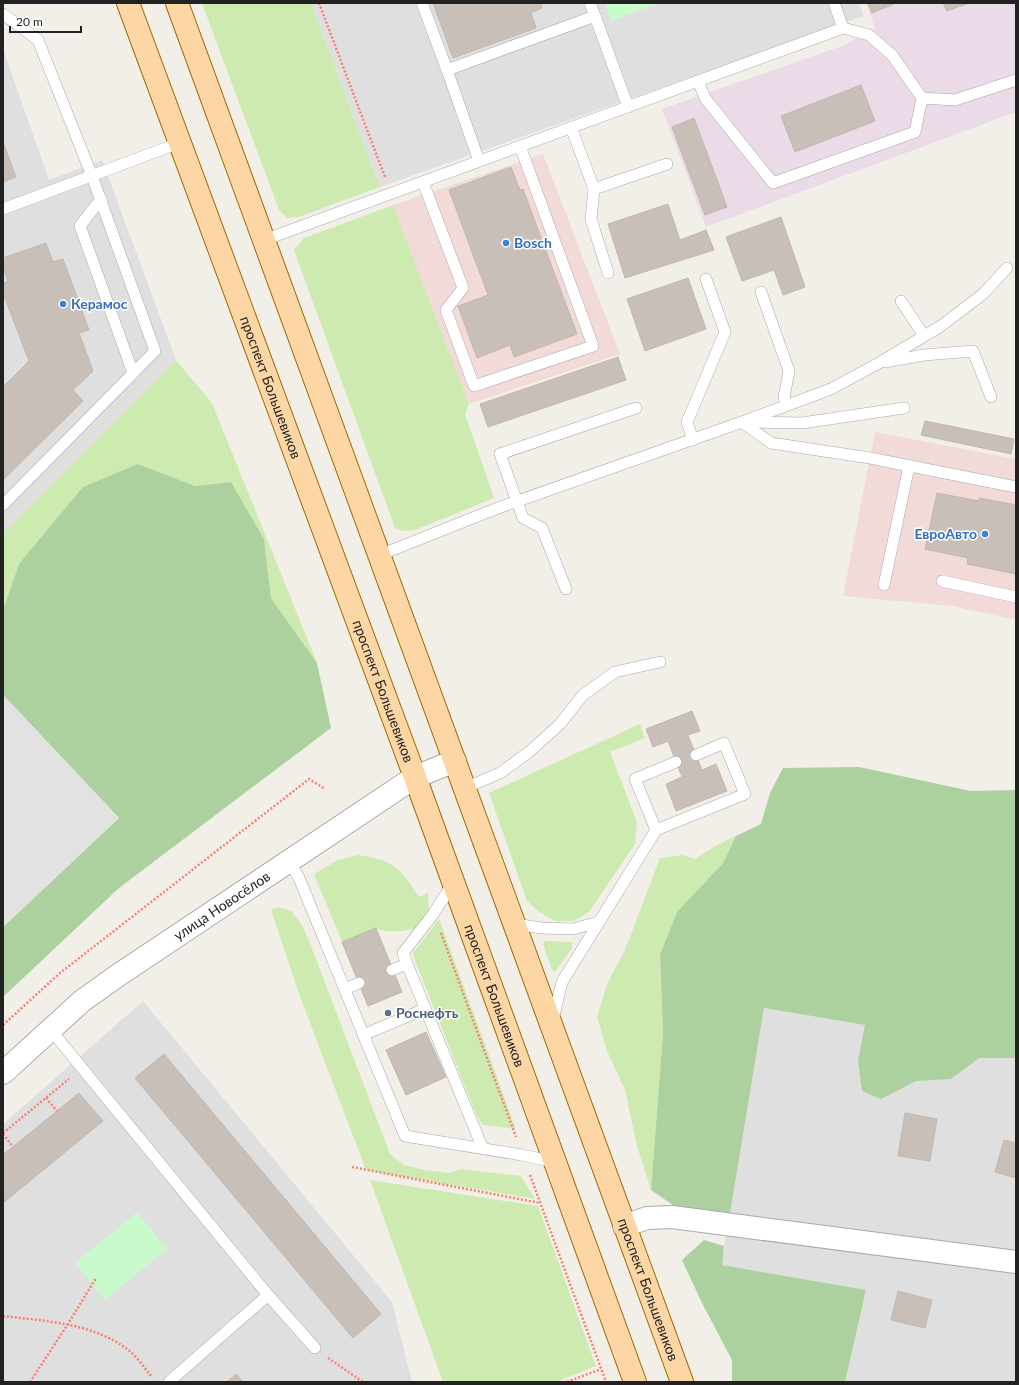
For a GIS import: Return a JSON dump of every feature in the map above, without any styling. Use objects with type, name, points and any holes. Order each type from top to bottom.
[{"type":"main road","name":"проспект Большевиков","points":[[128,3],[415,778],[634,1382]]},
{"type":"main road","name":"проспект Большевиков","points":[[177,3],[682,1382]]},
{"type":"street","name":"улица Новосёлов","points":[[3,1073],[50,1029],[82,1002],[117,976],[415,778],[455,761]]},
{"type":"street","points":[[624,1226],[647,1218],[672,1218],[1016,1262]]},
{"type":"lane","points":[[422,3],[479,161]]},
{"type":"lane","points":[[590,3],[628,107]]},
{"type":"lane","points":[[834,3],[843,28]]},
{"type":"lane","points":[[3,14],[38,40],[92,176],[155,351],[3,505]]},
{"type":"lane","points":[[447,70],[595,16]]},
{"type":"lane","points":[[264,240],[391,193],[843,28],[869,36],[892,55],[922,98],[915,132],[773,183],[705,98],[698,81]]},
{"type":"lane","points":[[922,98],[955,100],[1016,80]]},
{"type":"lane","points":[[572,127],[594,189],[591,219],[608,273]]},
{"type":"lane","points":[[3,209],[179,143]]},
{"type":"lane","points":[[423,182],[463,288],[446,310],[474,386],[593,346],[520,146]]},
{"type":"lane","points":[[594,189],[667,164]]},
{"type":"lane","points":[[100,200],[80,226],[133,373]]},
{"type":"lane","points":[[380,555],[517,502],[693,440],[831,389],[879,363],[941,326],[983,294],[1007,268]]},
{"type":"lane","points":[[693,440],[687,422],[725,332],[706,279]]},
{"type":"lane","points":[[761,292],[789,371],[784,397],[787,405]]},
{"type":"lane","points":[[901,301],[924,336]]},
{"type":"lane","points":[[879,363],[924,355],[973,351],[991,397]]},
{"type":"lane","points":[[566,589],[542,528],[523,518],[500,454],[636,408]]},
{"type":"lane","points":[[742,422],[802,423],[904,408]]},
{"type":"lane","points":[[742,422],[772,443],[870,458],[1016,487]]},
{"type":"lane","points":[[884,585],[909,466]]},
{"type":"lane","points":[[942,581],[1016,597]]},
{"type":"lane","points":[[465,788],[500,773],[529,752],[560,724],[583,695],[615,672],[660,662]]},
{"type":"lane","points":[[551,1026],[562,982],[656,830],[745,794],[724,743],[696,754]]},
{"type":"lane","points":[[656,830],[636,778],[676,762]]},
{"type":"lane","points":[[288,861],[299,878],[405,1136],[522,1155],[555,1162]]},
{"type":"lane","points":[[453,883],[434,913],[403,953],[483,1149]]},
{"type":"lane","points":[[515,924],[541,928],[573,928],[599,922]]},
{"type":"lane","points":[[392,970],[407,964]]},
{"type":"lane","points":[[345,989],[359,983]]},
{"type":"lane","points":[[363,1035],[425,1009]]},
{"type":"lane","points":[[50,1029],[83,1067],[268,1295],[315,1348]]},
{"type":"lane","points":[[169,1382],[268,1295]]},
{"type":"path","points":[[319,3],[391,193]]},
{"type":"path","points":[[3,1025],[60,973],[309,779],[325,790]]},
{"type":"path","points":[[14,1147],[3,1133],[83,1067]]},
{"type":"path","points":[[46,1098],[57,1111]]},
{"type":"path","points":[[352,1167],[540,1203]]},
{"type":"path","points":[[30,1382],[96,1278]]},
{"type":"path","points":[[3,1316],[68,1324],[101,1335],[128,1350],[156,1382]]},
{"type":"path","points":[[315,1348],[335,1364],[363,1382]]},
{"type":"path","points":[[567,1382],[601,1369]]},
{"type":"shaded area","points":[[311,3],[859,3],[864,16],[380,187]]},
{"type":"shaded area","points":[[866,3],[1016,3],[1016,112],[706,227],[662,109],[842,46],[875,28]]},
{"type":"shaded area","points":[[3,49],[49,180],[102,160],[176,360],[3,533]]},
{"type":"shaded area","points":[[543,154],[620,354],[469,404],[393,205]]},
{"type":"shaded area","points":[[875,432],[1016,459],[1016,620],[952,606],[843,596]]},
{"type":"shaded area","points":[[4,696],[119,818],[3,927],[3,697]]},
{"type":"shaded area","points":[[143,1001],[392,1302],[412,1382],[3,1382],[3,1124]]},
{"type":"shaded area","points":[[764,1008],[1016,1050],[1016,1382],[845,1382],[866,1290],[721,1265]]},
{"type":"green space","points":[[202,3],[311,3],[380,187],[299,217],[287,218],[279,210]]},
{"type":"green space","points":[[605,3],[657,3],[657,4],[611,21]]},
{"type":"green space","points":[[393,205],[469,404],[465,414],[494,498],[415,530],[404,531],[395,528],[294,250],[304,238]]},
{"type":"green space","points":[[176,360],[212,403],[317,663],[271,598],[264,539],[231,482],[195,486],[138,464],[19,564],[3,610],[3,533]]},
{"type":"green space","points":[[138,464],[195,486],[231,482],[264,539],[271,598],[317,663],[331,728],[119,888],[3,997],[3,927],[119,818],[4,696],[3,610],[19,564],[83,487]]},
{"type":"green space","points":[[640,724],[645,738],[610,752],[637,822],[635,844],[589,912],[574,921],[555,921],[538,911],[527,901],[489,793]]},
{"type":"green space","points":[[859,767],[971,791],[1016,790],[1016,1058],[979,1058],[951,1079],[916,1081],[881,1099],[862,1091],[858,1061],[865,1025],[764,1008],[730,1213],[683,1212],[651,1190],[663,1033],[660,955],[677,912],[723,863],[736,836],[761,824],[770,793],[783,768]]},
{"type":"green space","points":[[736,836],[723,863],[677,912],[660,961],[663,1033],[651,1190],[637,1146],[625,1090],[607,1051],[597,1017],[607,984],[625,950],[660,858],[683,855],[695,859],[715,846]]},
{"type":"green space","points":[[358,855],[380,860],[395,867],[407,879],[419,897],[428,893],[429,910],[414,929],[386,931],[376,929],[342,942],[314,874],[338,860]]},
{"type":"green space","points":[[278,907],[291,911],[302,925],[390,1154],[404,1165],[425,1170],[449,1173],[461,1169],[521,1176],[535,1199],[366,1170],[299,994],[271,910]]},
{"type":"green space","points":[[439,919],[516,1129],[483,1125],[476,1114],[414,958],[413,953]]},
{"type":"green space","points":[[545,941],[571,942],[572,944],[572,948],[556,971],[552,970],[543,944]]},
{"type":"green space","points":[[370,1180],[538,1206],[596,1366],[556,1382],[443,1382]]},
{"type":"green space","points":[[137,1212],[167,1249],[105,1300],[75,1263]]},
{"type":"green space","points":[[704,1240],[724,1246],[722,1265],[866,1290],[845,1382],[732,1382],[732,1360],[702,1303],[682,1260]]},
{"type":"building","points":[[433,3],[540,3],[542,8],[531,13],[536,28],[453,58]]},
{"type":"building","points":[[868,3],[896,3],[872,13]]},
{"type":"building","points":[[943,3],[969,3],[947,11]]},
{"type":"building","points":[[861,85],[875,121],[795,152],[781,116]]},
{"type":"building","points":[[694,118],[727,207],[705,215],[672,127]]},
{"type":"building","points":[[3,142],[16,177],[3,182]]},
{"type":"building","name":"Bosch","points":[[511,167],[520,190],[523,189],[577,334],[514,357],[510,345],[477,358],[458,306],[488,295],[449,190]]},
{"type":"building","points":[[668,204],[680,240],[706,230],[714,250],[625,278],[608,224]]},
{"type":"building","points":[[781,217],[805,287],[783,295],[774,270],[742,281],[726,237]]},
{"type":"building","points":[[46,243],[53,262],[63,259],[89,330],[79,333],[93,371],[73,390],[83,401],[3,480],[3,387],[29,361],[3,293],[3,283],[8,281],[3,268],[3,258]]},
{"type":"building","points":[[688,278],[706,329],[645,351],[627,299]]},
{"type":"building","points":[[618,357],[626,380],[488,427],[480,404]]},
{"type":"building","points":[[925,421],[1014,439],[1011,454],[921,435]]},
{"type":"building","points":[[937,493],[979,501],[980,498],[1016,505],[1016,574],[967,564],[968,558],[925,549]]},
{"type":"building","points":[[692,711],[700,731],[688,735],[702,770],[716,764],[727,791],[676,811],[666,784],[682,777],[668,741],[653,747],[646,729]]},
{"type":"building","points":[[376,928],[402,992],[368,1006],[342,942]]},
{"type":"building","points":[[426,1032],[446,1077],[406,1095],[386,1050]]},
{"type":"building","points":[[164,1054],[381,1314],[353,1338],[135,1078]]},
{"type":"building","points":[[79,1093],[103,1121],[3,1203],[3,1155]]},
{"type":"building","points":[[905,1113],[937,1119],[930,1161],[898,1156]]},
{"type":"building","points":[[1004,1140],[1016,1143],[1016,1178],[995,1172]]},
{"type":"building","points":[[898,1291],[932,1300],[925,1328],[891,1320]]},
{"type":"building","points":[[236,1374],[243,1382],[227,1382]]},
{"type":"place","name":"Bosch","points":[[506,243]]},
{"type":"place","name":"Керамос","points":[[63,304]]},
{"type":"place","name":"ЕвроАвто","points":[[985,534]]},
{"type":"place","name":"Роснефть","points":[[388,1013]]}]
